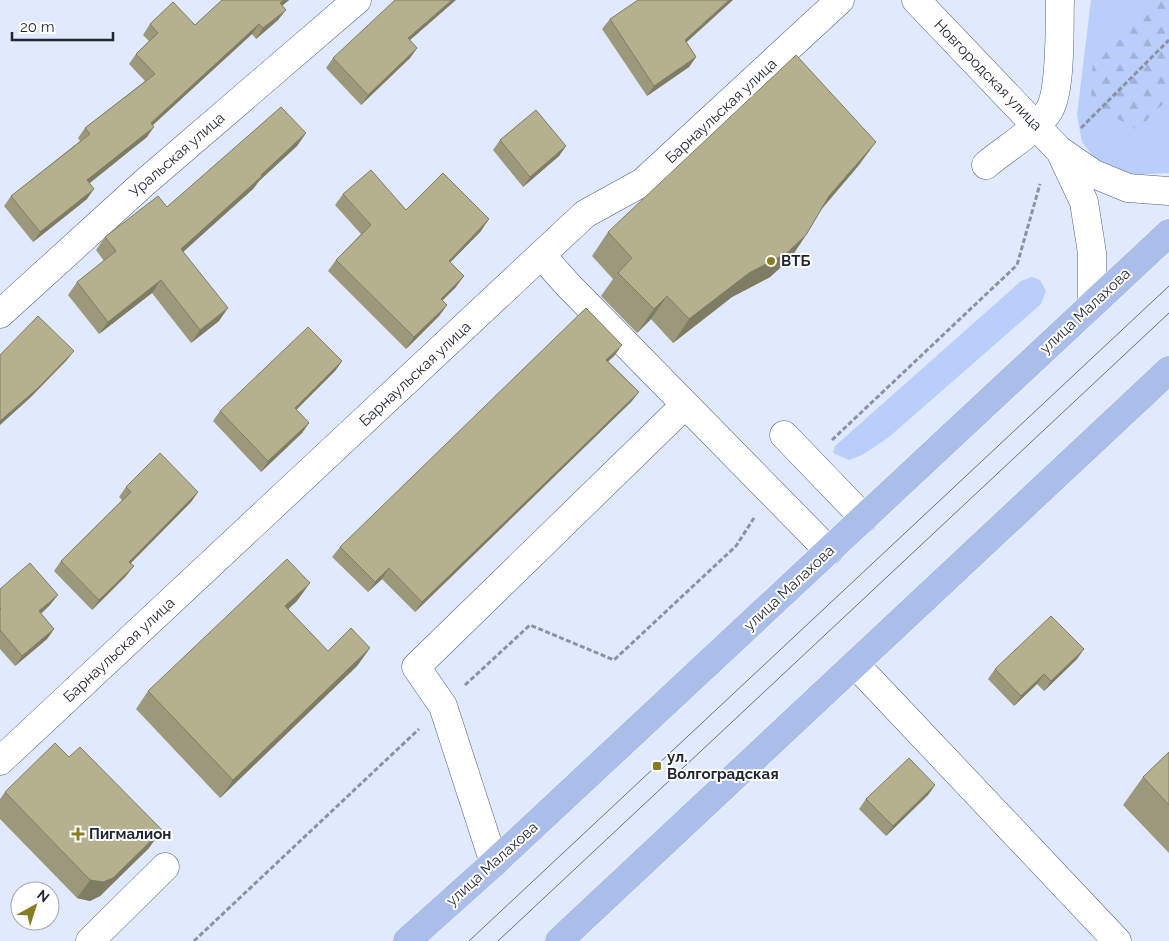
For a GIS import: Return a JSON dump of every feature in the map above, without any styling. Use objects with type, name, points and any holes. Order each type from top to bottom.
[{"type":"main road","name":"улица Малахова","points":[[407,941],[494,863],[1169,233]]},
{"type":"main road","points":[[559,941],[1169,370]]},
{"type":"street","name":"Уральская улица","points":[[0,314],[144,183],[357,0]]},
{"type":"street","name":"Барнаульская улица","points":[[0,762],[585,214],[643,182],[840,0]]},
{"type":"street","points":[[986,164],[1035,125],[1049,110],[1056,89],[1060,0]]},
{"type":"street","name":"Новгородская улица","points":[[921,2],[1035,125],[1068,141]]},
{"type":"street","points":[[1068,141],[1094,174],[1128,188],[1169,191]]},
{"type":"street","points":[[1068,141],[1084,202],[1092,253],[1092,304]]},
{"type":"street","points":[[542,256],[568,285],[829,551]]},
{"type":"street","points":[[494,863],[443,706],[416,666],[686,405]]},
{"type":"street","points":[[784,436],[864,518]]},
{"type":"street","points":[[855,664],[1117,941]]},
{"type":"street","points":[[90,941],[165,867]]},
{"type":"path","points":[[1068,141],[1169,40]]},
{"type":"path","points":[[810,462],[1017,265],[1040,182]]},
{"type":"path","points":[[194,941],[530,625],[614,660],[736,546],[759,511],[774,496]]},
{"type":"green space","points":[[1091,0],[1169,0],[1169,173],[1127,175],[1100,165],[1082,142],[1077,115]]},
{"type":"green space","points":[[1156,0],[1169,0],[1169,98],[1137,130],[1091,103],[1093,54],[1150,13]]},
{"type":"green space","points":[[1032,277],[1040,280],[1046,291],[1041,304],[889,437],[862,455],[849,460],[833,453],[835,446],[1021,281]]},
{"type":"building","points":[[222,0],[284,0],[280,3],[286,10],[263,28],[259,24],[151,123],[154,127],[87,180],[94,189],[40,232],[11,196],[90,134],[85,128],[155,74],[136,54],[158,33],[150,24],[173,2],[195,25]]},
{"type":"building","points":[[395,0],[452,0],[408,38],[417,48],[368,95],[333,58]]},
{"type":"building","points":[[638,0],[729,0],[685,40],[696,57],[654,86],[610,19]]},
{"type":"building","points":[[796,55],[876,142],[829,196],[806,235],[787,253],[749,273],[689,319],[667,296],[654,309],[618,273],[632,258],[608,232]]},
{"type":"building","points":[[281,107],[306,133],[262,176],[181,249],[228,308],[200,330],[161,280],[108,322],[77,282],[116,251],[105,237],[158,196],[167,207]]},
{"type":"building","points":[[536,110],[566,146],[530,177],[500,140]]},
{"type":"building","points":[[371,170],[406,210],[443,173],[489,219],[449,261],[464,276],[441,299],[447,305],[414,337],[336,260],[371,225],[343,194]]},
{"type":"building","points":[[586,308],[622,345],[606,360],[639,392],[422,602],[389,568],[375,582],[340,547]]},
{"type":"building","points":[[38,316],[74,351],[38,388],[0,421],[0,355]]},
{"type":"building","points":[[308,327],[342,361],[295,408],[309,423],[268,461],[220,411]]},
{"type":"building","points":[[160,453],[198,492],[129,562],[134,566],[99,600],[61,561],[131,492],[126,487]]},
{"type":"building","points":[[287,559],[310,583],[285,606],[328,651],[351,628],[370,648],[233,780],[148,691]]},
{"type":"building","points":[[30,563],[58,595],[39,611],[54,629],[22,656],[0,630],[0,589]]},
{"type":"building","points":[[1051,616],[1084,649],[1051,681],[1044,674],[1021,696],[995,669]]},
{"type":"building","points":[[55,743],[69,757],[80,747],[162,830],[113,878],[103,882],[90,880],[5,792]]},
{"type":"building","points":[[1169,752],[1169,805],[1143,777]]},
{"type":"building","points":[[909,758],[935,785],[893,826],[866,799]]},
{"type":"tram line","points":[[469,941],[1169,286]]},
{"type":"tram line","points":[[498,941],[1169,313]]},
{"type":"place","name":"ВТБ","points":[[771,261]]},
{"type":"place","name":"ул. Волгоградская","points":[[657,766]]},
{"type":"place","name":"Пигмалион","points":[[78,834]]}]
